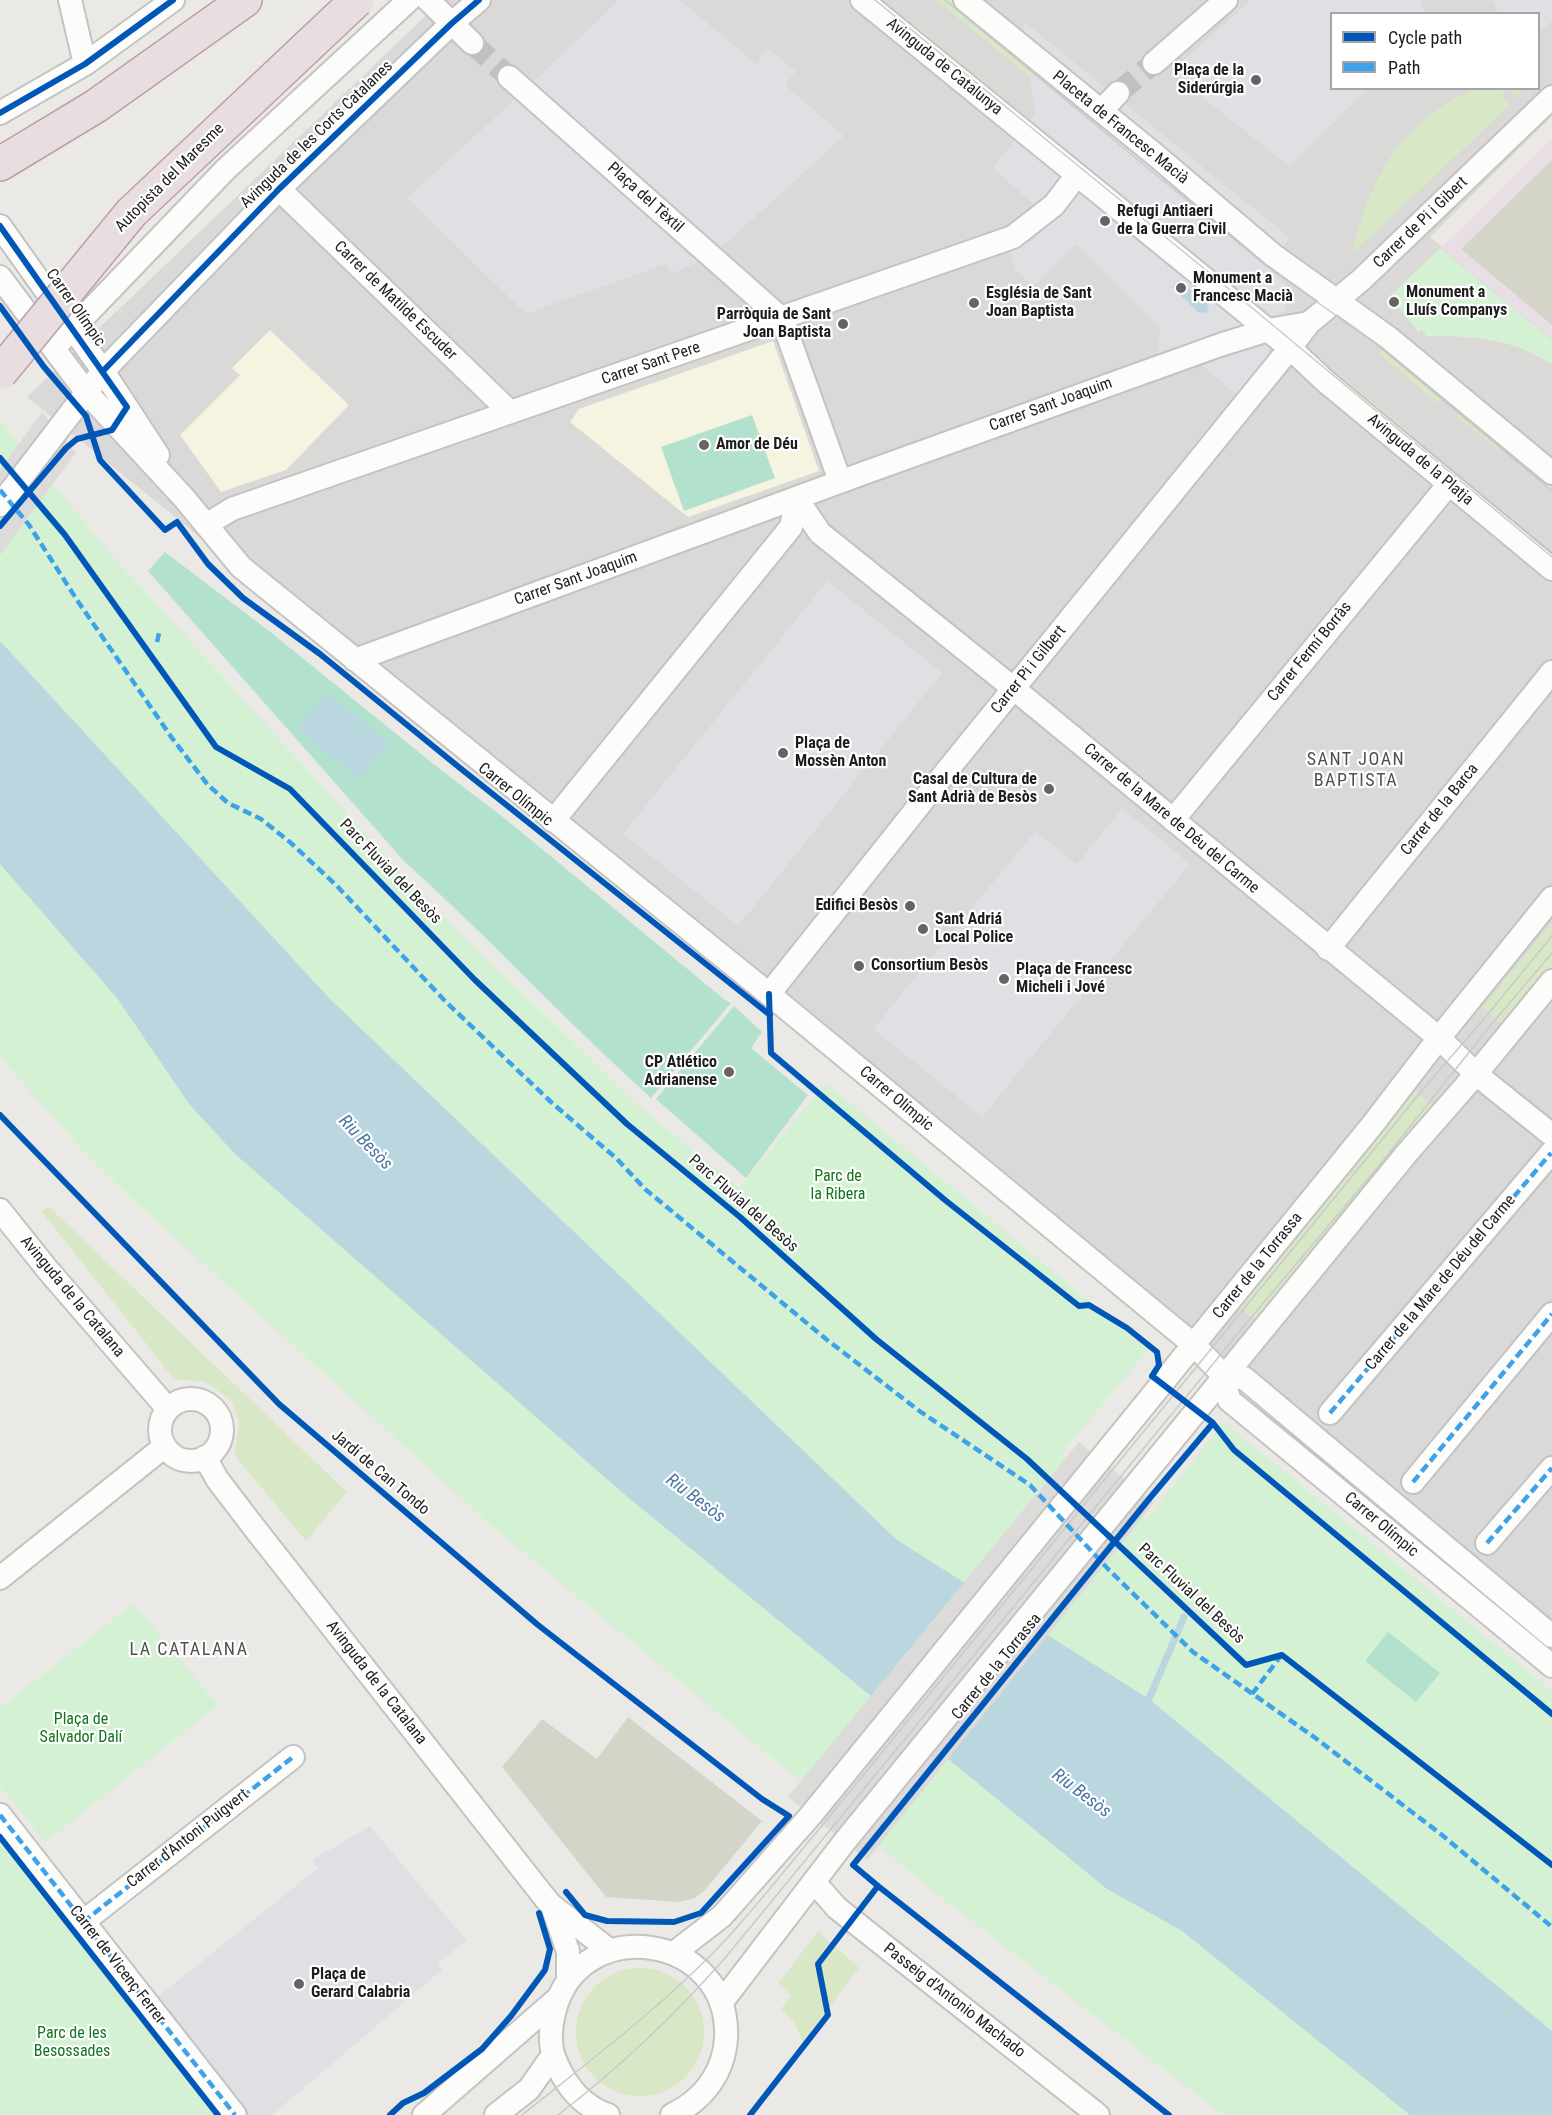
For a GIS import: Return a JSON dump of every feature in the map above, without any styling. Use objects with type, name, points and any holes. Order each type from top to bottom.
[{"type":"highway","points":[[1,158],[105,78],[214,0]]},
{"type":"highway","points":[[1,158],[96,106],[245,0]]},
{"type":"highway","name":"Autopista del Maresme","points":[[0,373],[130,213],[357,0]]},
{"type":"street","points":[[70,0],[85,64]]},
{"type":"street","points":[[0,113],[85,64],[173,0]]},
{"type":"street","points":[[54,348],[226,169],[410,0],[446,28],[472,43]]},
{"type":"street","points":[[428,0],[446,28]]},
{"type":"street","name":"Avinguda de les Corts Catalanes","points":[[0,505],[103,371],[279,189],[446,28],[479,0]]},
{"type":"street","name":"Avinguda de Catalunya","points":[[862,0],[1077,175]]},
{"type":"street","name":"Placeta de Francesc Macià","points":[[965,0],[1273,255],[1336,300]]},
{"type":"street","points":[[1154,63],[1226,0]]},
{"type":"street","name":"Plaça del Tèxtil","points":[[509,76],[782,319]]},
{"type":"street","points":[[1101,111],[1118,93]]},
{"type":"street","name":"Carrer de Pi i Gibert","points":[[1290,348],[1309,323],[1368,274],[1552,97]]},
{"type":"street","points":[[1077,175],[1290,348]]},
{"type":"street","name":"Carrer Sant Pere","points":[[206,525],[232,509],[1013,237],[1054,205],[1077,175]]},
{"type":"street","name":"Carrer de Matilde Escuder","points":[[279,189],[510,412]]},
{"type":"street","name":"Carrer Olímpic","points":[[0,226],[103,371],[184,498]]},
{"type":"street","name":"Carrer Olímpic","points":[[0,277],[87,393],[184,498],[240,567],[769,994],[1194,1345],[1224,1376],[1229,1400],[1552,1666]]},
{"type":"street","points":[[1336,300],[1389,338],[1552,472]]},
{"type":"street","points":[[782,319],[840,481]]},
{"type":"street","name":"Carrer Sant Joaquim","points":[[356,660],[797,499],[840,481],[1220,345],[1268,330],[1309,323]]},
{"type":"street","name":"Avinguda de la Platja","points":[[1290,348],[1325,381],[1552,569]]},
{"type":"street","name":"Carrer Pi i Gilbert","points":[[769,994],[1013,688],[1290,348]]},
{"type":"street","name":"Carrer Fermí Borràs","points":[[1173,820],[1449,484]]},
{"type":"street","points":[[553,821],[791,527],[797,499]]},
{"type":"street","name":"Carrer de la Mare de Déu del Carme","points":[[797,499],[820,534],[1013,688],[1439,1038],[1552,1144],[1330,1413]]},
{"type":"street","name":"Carrer de la Barca","points":[[1328,949],[1552,672]]},
{"type":"street","name":"Carrer de la Torrassa","points":[[675,1953],[722,1916],[811,1815],[1373,1124],[1552,898]]},
{"type":"street","name":"Carrer de la Torrassa","points":[[721,2002],[845,1841],[1407,1153],[1476,1074],[1552,981]]},
{"type":"street","name":"Avinguda de la Catalana","points":[[0,1210],[47,1269],[168,1409]]},
{"type":"street","points":[[1413,1482],[1552,1314]]},
{"type":"street","name":"Carrer Olímpic","points":[[1224,1376],[1244,1378],[1552,1636]]},
{"type":"street","points":[[198,1400],[208,1404],[216,1411],[221,1421],[222,1431],[220,1442],[214,1451],[196,1461],[178,1458],[165,1446],[161,1437],[160,1427],[168,1409],[177,1402],[198,1400]]},
{"type":"street","points":[[0,1578],[165,1446]]},
{"type":"street","name":"Avinguda de la Catalana","points":[[205,1457],[235,1504],[551,1905],[609,1950]]},
{"type":"street","points":[[1487,1543],[1552,1468]]},
{"type":"street","name":"Carrer d'Antoni Puigvert","points":[[83,1922],[293,1757]]},
{"type":"street","name":"Carrer de Vicenç Ferrer","points":[[0,1815],[235,2115]]},
{"type":"street","name":"Passeig d'Antonio Machado","points":[[814,1882],[837,1908],[1098,2115]]},
{"type":"street","name":"Avinguda de la Catalana","points":[[551,1905],[568,1951],[562,1990],[550,2026],[553,2055],[565,2081],[577,2097],[599,2114]]},
{"type":"street","points":[[424,2115],[562,1990],[582,1966],[609,1950],[624,1946],[650,1946],[675,1953],[697,1968],[710,1982],[721,2002],[727,2026],[725,2051],[717,2073],[704,2093],[681,2113]]},
{"type":"street","points":[[496,2115],[529,2089],[553,2055]]},
{"type":"shaded area","points":[[442,0],[1552,0],[1552,116],[1430,237],[1552,339],[1552,1634],[27,397]]},
{"type":"shaded area","points":[[619,0],[679,0],[757,64],[768,48],[796,71],[785,85],[844,136],[711,257],[670,274],[666,264],[526,314],[407,198]]},
{"type":"shaded area","name":"Plaça de la Siderúrgia","points":[[1251,0],[1420,0],[1425,12],[1330,12],[1330,90],[1367,90],[1289,166],[1171,72]]},
{"type":"shaded area","points":[[1492,0],[1552,0],[1552,21],[1540,31],[1540,12],[1498,12]]},
{"type":"shaded area","points":[[1023,21],[1289,237],[1272,273],[1284,283],[1289,297],[1262,369],[1239,397],[1196,360],[1157,357],[1161,328],[1076,244],[1033,287],[1016,270],[1009,251],[1033,240],[1052,221],[993,168],[1035,114]]},
{"type":"shaded area","points":[[1552,139],[1552,339],[1441,248]]},
{"type":"shaded area","points":[[1552,160],[1552,325],[1461,249]]},
{"type":"shaded area","points":[[270,330],[349,405],[286,470],[221,492],[180,435],[240,375],[232,368]]},
{"type":"shaded area","name":"Amor de Déu","points":[[773,341],[819,471],[688,517],[570,422],[579,409]]},
{"type":"shaded area","name":"Plaça de Mossèn Anton","points":[[827,581],[942,673],[738,926],[623,834]]},
{"type":"shaded area","name":"Plaça de Francesc Micheli i Jové","points":[[1122,808],[1190,864],[982,1117],[873,1029],[1035,831],[1077,864]]},
{"type":"shaded area","points":[[628,1717],[762,1821],[705,1890],[695,1898],[680,1902],[606,1897],[502,1767],[542,1719],[597,1759]]},
{"type":"shaded area","name":"Plaça de Gerard Calabria","points":[[370,1826],[467,1941],[438,1962],[442,1970],[272,2115],[247,2115],[155,1999],[318,1868],[312,1860]]},
{"type":"green space","points":[[936,0],[952,0],[1057,87],[1051,94]]},
{"type":"green space","points":[[907,18],[1030,120],[1023,127],[900,26]]},
{"type":"green space","points":[[1469,90],[1508,90],[1502,96],[1510,105],[1353,253],[1364,212],[1380,174],[1404,140],[1418,125]]},
{"type":"green space","points":[[1510,90],[1520,90],[1522,93],[1517,97]]},
{"type":"green space","points":[[1440,248],[1552,340],[1552,365],[1523,349],[1492,340],[1426,336],[1422,329],[1419,333],[1396,304],[1395,310],[1387,299]]},
{"type":"green space","points":[[1385,345],[1445,394],[1438,403],[1378,353]]},
{"type":"green space","points":[[1352,385],[1411,434],[1404,441],[1346,392]]},
{"type":"green space","points":[[1462,409],[1503,443],[1497,449],[1456,416]]},
{"type":"green space","points":[[752,415],[775,478],[684,511],[661,447]]},
{"type":"green space","name":"Parc de la Ribera","points":[[0,420],[110,553],[420,894],[642,1109],[739,1188],[826,1083],[1148,1350],[1062,1453],[1146,1520],[1224,1422],[1552,1691],[1552,2031],[1149,1699],[897,1540],[330,999],[0,641]]},
{"type":"green space","points":[[165,552],[269,631],[508,821],[731,1003],[651,1098],[404,861],[148,571]]},
{"type":"green space","points":[[0,864],[117,998],[189,1104],[235,1154],[624,1494],[1107,1889],[1182,1931],[1410,2115],[1223,2115],[933,1891],[493,1527],[142,1208],[86,1154],[0,1057]]},
{"type":"green space","points":[[1552,922],[1552,967],[1504,1025],[1482,1008]]},
{"type":"green space","name":"CP Atlético Adrianense","points":[[734,1006],[762,1032],[751,1048],[808,1095],[746,1178],[656,1099]]},
{"type":"green space","points":[[1415,1091],[1436,1108],[1258,1323],[1238,1306]]},
{"type":"green space","points":[[48,1206],[347,1492],[306,1541],[235,1456],[239,1422],[231,1400],[205,1382],[174,1379],[42,1212]]},
{"type":"green space","name":"Plaça de Salvador Dalí","points":[[133,1604],[218,1705],[45,1843],[0,1785],[0,1708]]},
{"type":"green space","points":[[1388,1632],[1440,1673],[1416,1702],[1365,1661]]},
{"type":"green space","name":"Parc de les Besossades","points":[[0,1835],[218,2115],[0,2115]]},
{"type":"green space","points":[[818,1931],[859,1968],[803,2042],[794,2022],[781,2009],[791,1995],[778,1984]]},
{"type":"green space","points":[[640,1968],[664,1973],[685,1987],[699,2008],[704,2032],[699,2056],[685,2077],[664,2091],[640,2096],[616,2091],[595,2077],[581,2056],[576,2032],[581,2008],[595,1987],[616,1973]]},
{"type":"water","points":[[1178,280],[1207,303],[1209,307],[1206,313],[1198,312],[1172,287]]},
{"type":"water","name":"Riu Besòs","points":[[0,641],[330,999],[897,1540],[1149,1699],[1552,2031],[1552,2115],[1410,2115],[1182,1931],[1107,1889],[624,1494],[235,1154],[189,1104],[117,998],[0,864]]},
{"type":"water","points":[[327,692],[389,743],[359,780],[297,728]]},
{"type":"pier","points":[[42,412],[76,453],[0,555],[0,470]]},
{"type":"pier","points":[[1079,1442],[1154,1503],[867,1860],[788,1797]]},
{"type":"waterway","points":[[1146,1706],[1184,1617]]},
{"type":"tunnel","points":[[472,43],[509,77]]},
{"type":"tunnel","points":[[1118,93],[1154,63]]},
{"type":"tram line","points":[[875,0],[1239,297],[1552,557]]},
{"type":"tram line","points":[[945,0],[1265,265],[1372,341],[1552,491]]},
{"type":"tram line","points":[[522,2115],[668,1995],[742,1922],[1424,1088],[1552,936]]},
{"type":"tram line","points":[[558,2115],[645,2041],[725,1958],[1552,953]]},
{"type":"marked path","points":[[0,490],[29,525],[79,603],[172,738],[208,785],[228,803],[261,819],[291,843],[337,886],[446,1002],[551,1102],[617,1159],[645,1189],[826,1339],[918,1410],[1030,1485],[1109,1570],[1193,1652],[1314,1737],[1442,1835],[1552,1927]]},
{"type":"marked path","points":[[157,642],[160,629]]},
{"type":"marked path","points":[[1330,1413],[1551,1153]]},
{"type":"marked path","points":[[1413,1482],[1552,1314]]},
{"type":"marked path","points":[[1487,1543],[1552,1468]]},
{"type":"marked path","points":[[1252,1694],[1280,1657]]},
{"type":"marked path","points":[[83,1922],[293,1757]]},
{"type":"marked path","points":[[0,1815],[235,2115]]},
{"type":"cycle path","points":[[0,113],[85,64],[173,0]]},
{"type":"cycle path","points":[[103,371],[279,189],[479,0]]},
{"type":"cycle path","points":[[0,226],[127,407],[112,430],[77,439],[66,448],[0,526]]},
{"type":"cycle path","points":[[0,306],[44,367],[86,416],[100,460],[165,530],[177,522],[208,564],[243,598],[320,654],[770,1015]]},
{"type":"cycle path","name":"Parc Fluvial del Besòs","points":[[0,458],[65,535],[216,747],[290,789],[475,980],[627,1124],[740,1217],[876,1339],[1027,1459],[1246,1665],[1282,1655],[1552,1865]]},
{"type":"cycle path","points":[[769,994],[771,1053],[945,1200],[1079,1306],[1089,1305],[1127,1328],[1157,1352],[1159,1365],[1152,1376],[1213,1423],[1234,1450],[1552,1714]]},
{"type":"cycle path","name":"Jardí de Can Tondo","points":[[0,1115],[279,1404],[538,1625],[762,1799],[789,1816],[701,1913],[674,1922],[607,1921],[585,1915],[566,1892]]},
{"type":"cycle path","points":[[1169,2115],[853,1865],[1213,1423]]},
{"type":"cycle path","points":[[0,1837],[218,2115]]},
{"type":"cycle path","points":[[750,2115],[828,2015],[818,1964],[878,1886]]},
{"type":"cycle path","points":[[390,2115],[403,2103],[424,2093],[482,2049],[511,2016],[545,1970],[550,1949],[539,1913]]},
{"type":"place","name":"Plaça de la Siderúrgia","points":[[1256,80]]},
{"type":"place","name":"Refugi Antiaeri de la Guerra Civil","points":[[1105,221]]},
{"type":"place","name":"Monument a Francesc Macià","points":[[1181,288]]},
{"type":"place","name":"Monument a Lluís Companys","points":[[1394,302]]},
{"type":"place","name":"Església de Sant Joan Baptista","points":[[974,303]]},
{"type":"place","name":"Parròquia de Sant Joan Baptista","points":[[843,324]]},
{"type":"place","name":"Amor de Déu","points":[[704,445]]},
{"type":"place","name":"Plaça de Mossèn Anton","points":[[783,753]]},
{"type":"place","name":"Casal de Cultura de Sant Adrià de Besòs","points":[[1049,789]]},
{"type":"place","name":"Edifici Besòs","points":[[910,906]]},
{"type":"place","name":"Sant Adriá Local Police","points":[[923,929]]},
{"type":"place","name":"Consortium Besòs","points":[[859,966]]},
{"type":"place","name":"Plaça de Francesc Micheli i Jové","points":[[1004,979]]},
{"type":"place","name":"CP Atlético Adrianense","points":[[729,1072]]},
{"type":"place","name":"Plaça de Gerard Calabria","points":[[299,1984]]},
{"type":"district","name":"SANT JOAN BAPTISTA","points":[[1356,770]]},
{"type":"district","name":"LA CATALANA","points":[[189,1650]]}]
